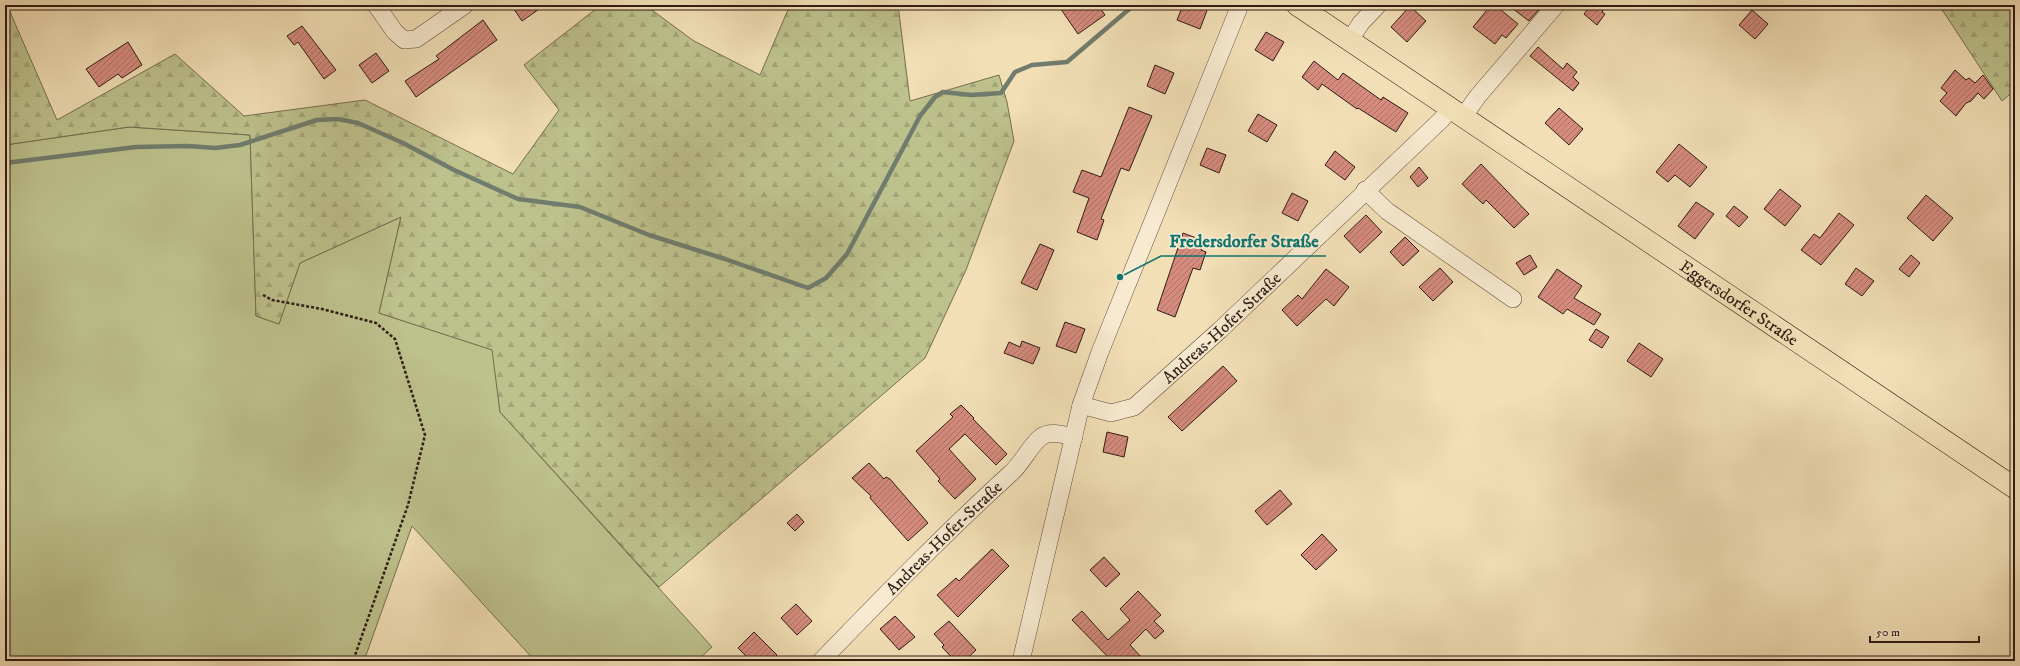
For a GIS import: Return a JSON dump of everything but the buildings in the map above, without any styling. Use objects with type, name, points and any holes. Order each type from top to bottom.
[{"type":"main road","name":"Eggersdorfer Straße","points":[[1297,5],[2015,488]]},
{"type":"street","points":[[376,5],[395,32],[404,40],[416,39],[465,5]]},
{"type":"street","points":[[1021,661],[1081,405],[1100,352],[1240,5]]},
{"type":"street","points":[[1350,41],[1361,24],[1378,5]]},
{"type":"street","points":[[1456,112],[1478,96],[1556,5]]},
{"type":"street","name":"Andreas-Hofer-Straße","points":[[1081,405],[1111,413],[1134,407],[1220,330],[1365,190],[1442,119],[1456,112]]},
{"type":"street","points":[[1365,190],[1387,211],[1513,299]]},
{"type":"street","name":"Andreas-Hofer-Straße","points":[[821,661],[901,578],[1016,469],[1036,442],[1043,436],[1054,433],[1074,437]]},
{"type":"path","points":[[263,296],[272,300],[322,308],[376,323],[395,339],[425,435],[408,505],[353,661]]},
{"type":"green space","points":[[5,5],[7,5],[57,120],[175,54],[244,116],[365,100],[513,174],[559,110],[524,65],[601,5],[645,5],[694,41],[760,75],[790,5],[898,5],[910,101],[999,75],[1007,102],[1014,141],[966,270],[925,358],[659,587],[500,412],[492,350],[379,313],[401,217],[300,263],[279,324],[256,316],[250,135],[129,127],[5,145]]},
{"type":"green space","points":[[1939,5],[2012,5],[2015,14],[2015,90],[2002,101]]},
{"type":"green space","points":[[129,127],[250,135],[256,316],[279,324],[300,263],[401,217],[379,313],[493,350],[500,412],[712,647],[697,661],[535,661],[412,526],[364,661],[5,661],[5,145]]},
{"type":"waterway","points":[[5,163],[136,147],[188,146],[215,148],[240,145],[317,120],[338,119],[358,123],[403,143],[454,170],[518,199],[580,207],[649,235],[725,259],[808,288],[826,278],[847,254],[920,116],[935,97],[943,92],[971,95],[1001,93],[1015,72],[1032,65],[1067,62],[1134,5]]},
{"type":"place","name":"Fredersdorfer Straße","points":[[1120,277]]}]
